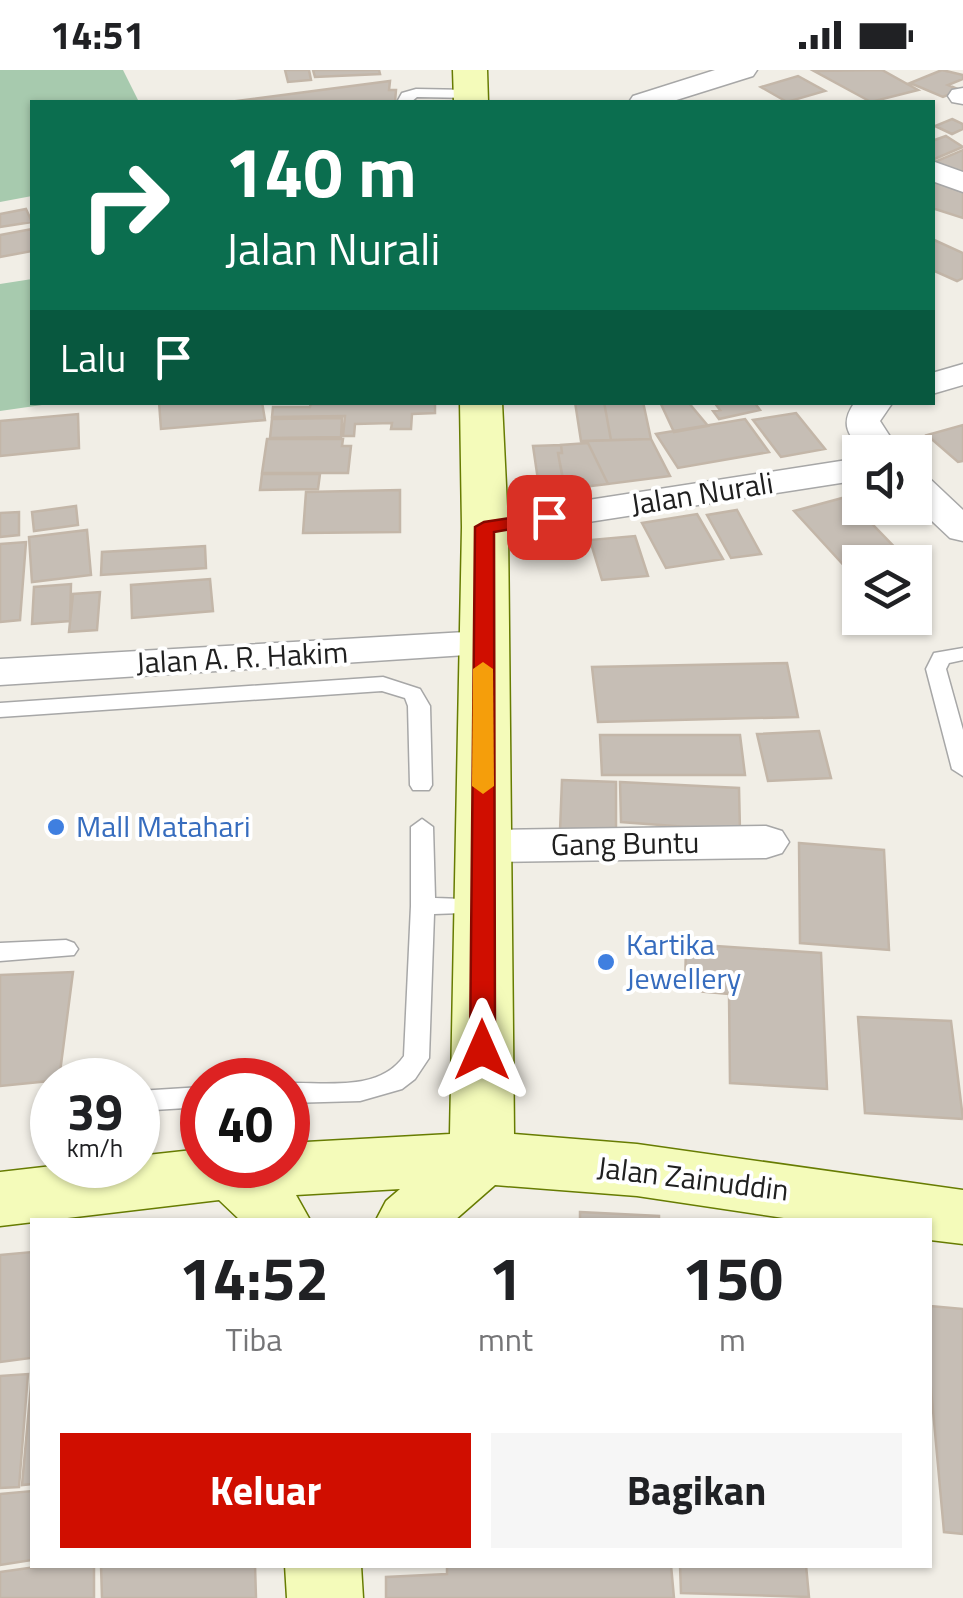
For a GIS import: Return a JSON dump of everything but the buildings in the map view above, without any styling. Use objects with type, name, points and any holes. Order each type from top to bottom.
[{"type":"street","points":[[663,100],[702,96],[744,70]]},
{"type":"street","points":[[935,171],[963,183]]},
{"type":"street","points":[[935,383],[963,374]]},
{"type":"street","points":[[412,1218],[482,1158],[484,527],[480,405]]},
{"type":"street","points":[[867,435],[860,420],[873,405]]},
{"type":"street","name":"Jalan Nurali","points":[[484,527],[842,472]]},
{"type":"street","points":[[932,501],[963,530]]},
{"type":"street","name":"Jalan A. R. Hakim","points":[[0,672],[51,688],[483,644]]},
{"type":"street","name":"Gang Buntu","points":[[483,846],[766,842]]},
{"type":"street","name":"Jalan Zainuddin","points":[[310,1168],[482,1158],[637,1170],[963,1218]]},
{"type":"street","name":"Jalan Zainuddin","points":[[0,1199],[54,1188]]},
{"type":"street","points":[[250,1188],[276,1218]]},
{"type":"street","points":[[323,1568],[325,1598]]},
{"type":"lane","points":[[405,100],[416,93],[471,89]]},
{"type":"lane","points":[[963,654],[941,658],[936,669],[963,770]]},
{"type":"lane","points":[[0,710],[51,688],[384,684],[412,694],[419,706],[421,785]]},
{"type":"lane","points":[[310,1092],[396,1084],[410,1072],[416,1058],[424,906],[422,827]]},
{"type":"lane","points":[[424,906],[483,906]]},
{"type":"lane","points":[[0,952],[66,949]]},
{"type":"green space","points":[[0,70],[123,70],[138,100],[30,100],[30,196],[0,202]]},
{"type":"green space","points":[[30,279],[30,405],[42,405],[0,411],[0,284]]},
{"type":"slow traffic","points":[[483,669],[483,786]]},
{"type":"place","name":"Mall Matahari","points":[[56,827]]},
{"type":"place","name":"Kartika Jewellery","points":[[606,962]]},
{"type":"route","points":[[482,1050],[484,527],[549,517]]}]
